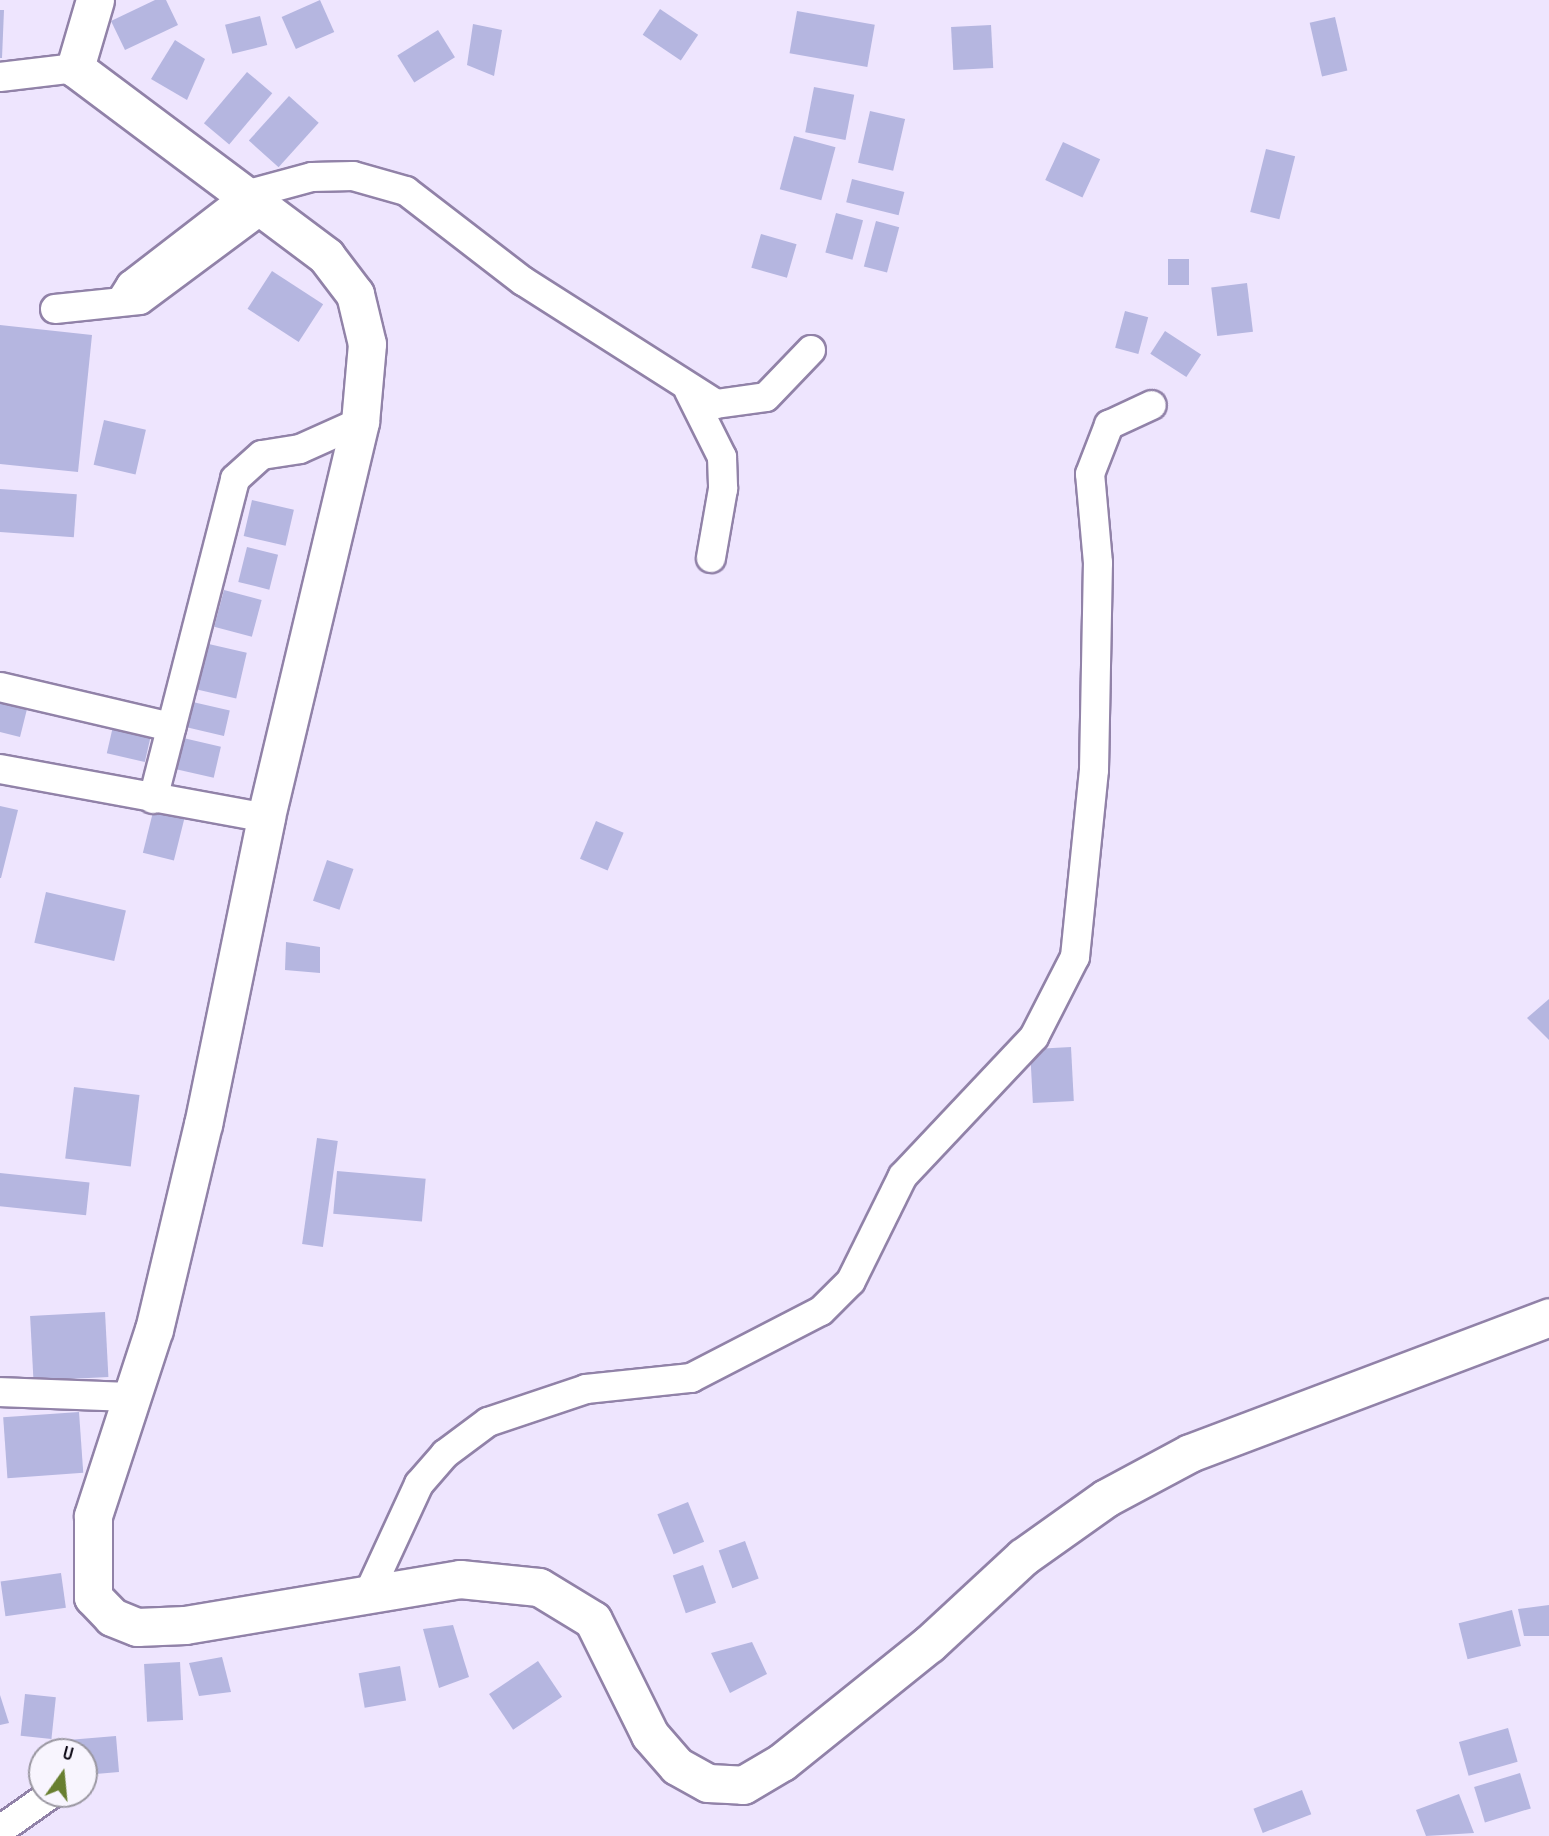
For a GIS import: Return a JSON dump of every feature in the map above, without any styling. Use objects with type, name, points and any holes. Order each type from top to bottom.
[{"type":"street","points":[[75,68],[94,0]]},
{"type":"street","points":[[0,77],[75,68],[260,197],[326,256],[355,294],[367,344],[360,422],[266,817],[200,1137],[154,1329],[130,1397],[91,1530],[93,1597],[112,1617],[137,1627],[185,1625],[370,1590],[498,1579],[539,1587],[572,1602],[593,1620],[650,1735],[677,1766],[708,1783],[743,1785],[782,1762],[929,1644],[1023,1557],[1105,1498],[1190,1453],[1549,1317]]},
{"type":"street","points":[[55,309],[121,301],[131,285],[260,197],[312,177],[353,176],[406,191],[523,281],[689,391],[716,404],[745,404],[766,397],[811,350]]},
{"type":"street","points":[[689,391],[722,457],[710,558]]},
{"type":"street","points":[[370,1590],[419,1484],[445,1454],[488,1422],[586,1389],[691,1378],[821,1311],[851,1281],[903,1176],[1034,1037],[1075,957],[1094,771],[1098,563],[1090,474],[1109,425],[1152,405]]},
{"type":"street","points":[[153,799],[235,479],[261,455],[300,449],[360,422]]},
{"type":"street","points":[[0,687],[171,727]]},
{"type":"street","points":[[0,769],[153,799],[266,817]]},
{"type":"street","points":[[0,1392],[130,1397]]},
{"type":"street","points":[[0,1830],[31,1808]]},
{"type":"building","points":[[155,0],[166,0],[178,25],[125,50],[111,21]]},
{"type":"building","points":[[320,0],[334,32],[296,49],[282,17]]},
{"type":"building","points":[[660,9],[698,35],[681,60],[643,35]]},
{"type":"building","points":[[0,10],[4,10],[2,58],[0,58]]},
{"type":"building","points":[[797,11],[875,25],[867,67],[790,53]]},
{"type":"building","points":[[260,16],[267,45],[232,54],[225,25]]},
{"type":"building","points":[[1335,17],[1347,71],[1322,76],[1310,23]]},
{"type":"building","points":[[473,24],[502,30],[494,76],[467,65]]},
{"type":"building","points":[[991,25],[993,68],[953,70],[951,27]]},
{"type":"building","points":[[438,30],[455,57],[414,83],[397,55]]},
{"type":"building","points":[[175,40],[205,59],[187,100],[151,79]]},
{"type":"building","points":[[247,72],[272,93],[229,145],[204,123]]},
{"type":"building","points":[[814,87],[854,95],[845,140],[805,132]]},
{"type":"building","points":[[289,96],[319,123],[279,167],[249,141]]},
{"type":"building","points":[[870,111],[905,119],[893,171],[858,163]]},
{"type":"building","points":[[794,136],[836,147],[821,200],[780,189]]},
{"type":"building","points":[[1063,142],[1100,159],[1082,197],[1045,180]]},
{"type":"building","points":[[1266,149],[1295,156],[1279,219],[1250,212]]},
{"type":"building","points":[[852,179],[904,192],[899,215],[846,202]]},
{"type":"building","points":[[836,213],[863,220],[852,260],[825,253]]},
{"type":"building","points":[[876,221],[899,227],[887,273],[864,266]]},
{"type":"building","points":[[761,234],[797,244],[787,278],[751,268]]},
{"type":"building","points":[[1168,259],[1189,259],[1189,285],[1168,285]]},
{"type":"building","points":[[272,271],[323,304],[299,342],[247,309]]},
{"type":"building","points":[[1247,283],[1253,332],[1217,336],[1211,287]]},
{"type":"building","points":[[1125,311],[1148,317],[1138,354],[1115,348]]},
{"type":"building","points":[[0,325],[92,335],[78,472],[0,464]]},
{"type":"building","points":[[1165,331],[1201,354],[1186,377],[1150,354]]},
{"type":"building","points":[[104,420],[146,430],[136,474],[94,465]]},
{"type":"building","points":[[0,489],[77,494],[74,537],[0,532]]},
{"type":"building","points":[[252,500],[294,510],[286,546],[244,536]]},
{"type":"building","points":[[247,547],[278,555],[269,590],[238,582]]},
{"type":"building","points":[[224,590],[262,600],[252,637],[214,627]]},
{"type":"building","points":[[200,642],[247,653],[236,699],[189,688]]},
{"type":"building","points":[[0,699],[28,705],[20,737],[0,732]]},
{"type":"building","points":[[184,700],[230,711],[224,736],[178,725]]},
{"type":"building","points":[[114,722],[152,731],[145,762],[107,753]]},
{"type":"building","points":[[179,737],[221,747],[214,778],[172,768]]},
{"type":"building","points":[[0,806],[18,810],[1,878],[0,878]]},
{"type":"building","points":[[154,808],[185,816],[174,860],[143,853]]},
{"type":"building","points":[[596,821],[624,833],[608,870],[580,859]]},
{"type":"building","points":[[327,860],[353,869],[339,910],[313,901]]},
{"type":"building","points":[[46,892],[126,910],[114,961],[34,943]]},
{"type":"building","points":[[286,942],[320,947],[320,973],[285,970]]},
{"type":"building","points":[[1549,999],[1549,1040],[1527,1018]]},
{"type":"building","points":[[1071,1047],[1074,1101],[1033,1103],[1030,1049]]},
{"type":"building","points":[[74,1087],[140,1095],[131,1167],[65,1158]]},
{"type":"building","points":[[317,1138],[338,1141],[323,1247],[302,1244]]},
{"type":"building","points":[[337,1171],[426,1179],[422,1222],[333,1214]]},
{"type":"building","points":[[0,1173],[90,1182],[86,1215],[0,1206]]},
{"type":"building","points":[[105,1312],[108,1377],[34,1381],[30,1316]]},
{"type":"building","points":[[79,1412],[83,1473],[7,1478],[3,1417]]},
{"type":"building","points":[[688,1502],[704,1542],[674,1554],[657,1514]]},
{"type":"building","points":[[745,1541],[759,1579],[732,1588],[719,1551]]},
{"type":"building","points":[[703,1565],[716,1603],[686,1613],[673,1575]]},
{"type":"building","points":[[61,1573],[66,1608],[5,1616],[1,1581]]},
{"type":"building","points":[[1549,1605],[1549,1636],[1524,1636],[1518,1609]]},
{"type":"building","points":[[1512,1610],[1521,1646],[1468,1659],[1459,1623]]},
{"type":"building","points":[[453,1625],[469,1677],[439,1688],[423,1629]]},
{"type":"building","points":[[752,1642],[767,1674],[730,1693],[711,1653]]},
{"type":"building","points":[[222,1657],[231,1692],[199,1696],[189,1663]]},
{"type":"building","points":[[538,1661],[562,1697],[513,1730],[489,1694]]},
{"type":"building","points":[[180,1662],[183,1720],[147,1722],[144,1664]]},
{"type":"building","points":[[400,1666],[406,1700],[365,1708],[359,1673]]},
{"type":"building","points":[[25,1694],[56,1697],[52,1738],[21,1736]]},
{"type":"building","points":[[0,1695],[9,1723],[0,1725]]},
{"type":"building","points":[[1508,1728],[1518,1762],[1469,1776],[1459,1742]]},
{"type":"building","points":[[116,1736],[119,1772],[98,1774],[98,1738],[92,1738]]},
{"type":"building","points":[[1520,1773],[1531,1808],[1485,1822],[1474,1787]]},
{"type":"building","points":[[1302,1790],[1311,1814],[1263,1833],[1253,1809]]},
{"type":"building","points":[[1459,1794],[1474,1833],[1426,1836],[1416,1810]]}]
